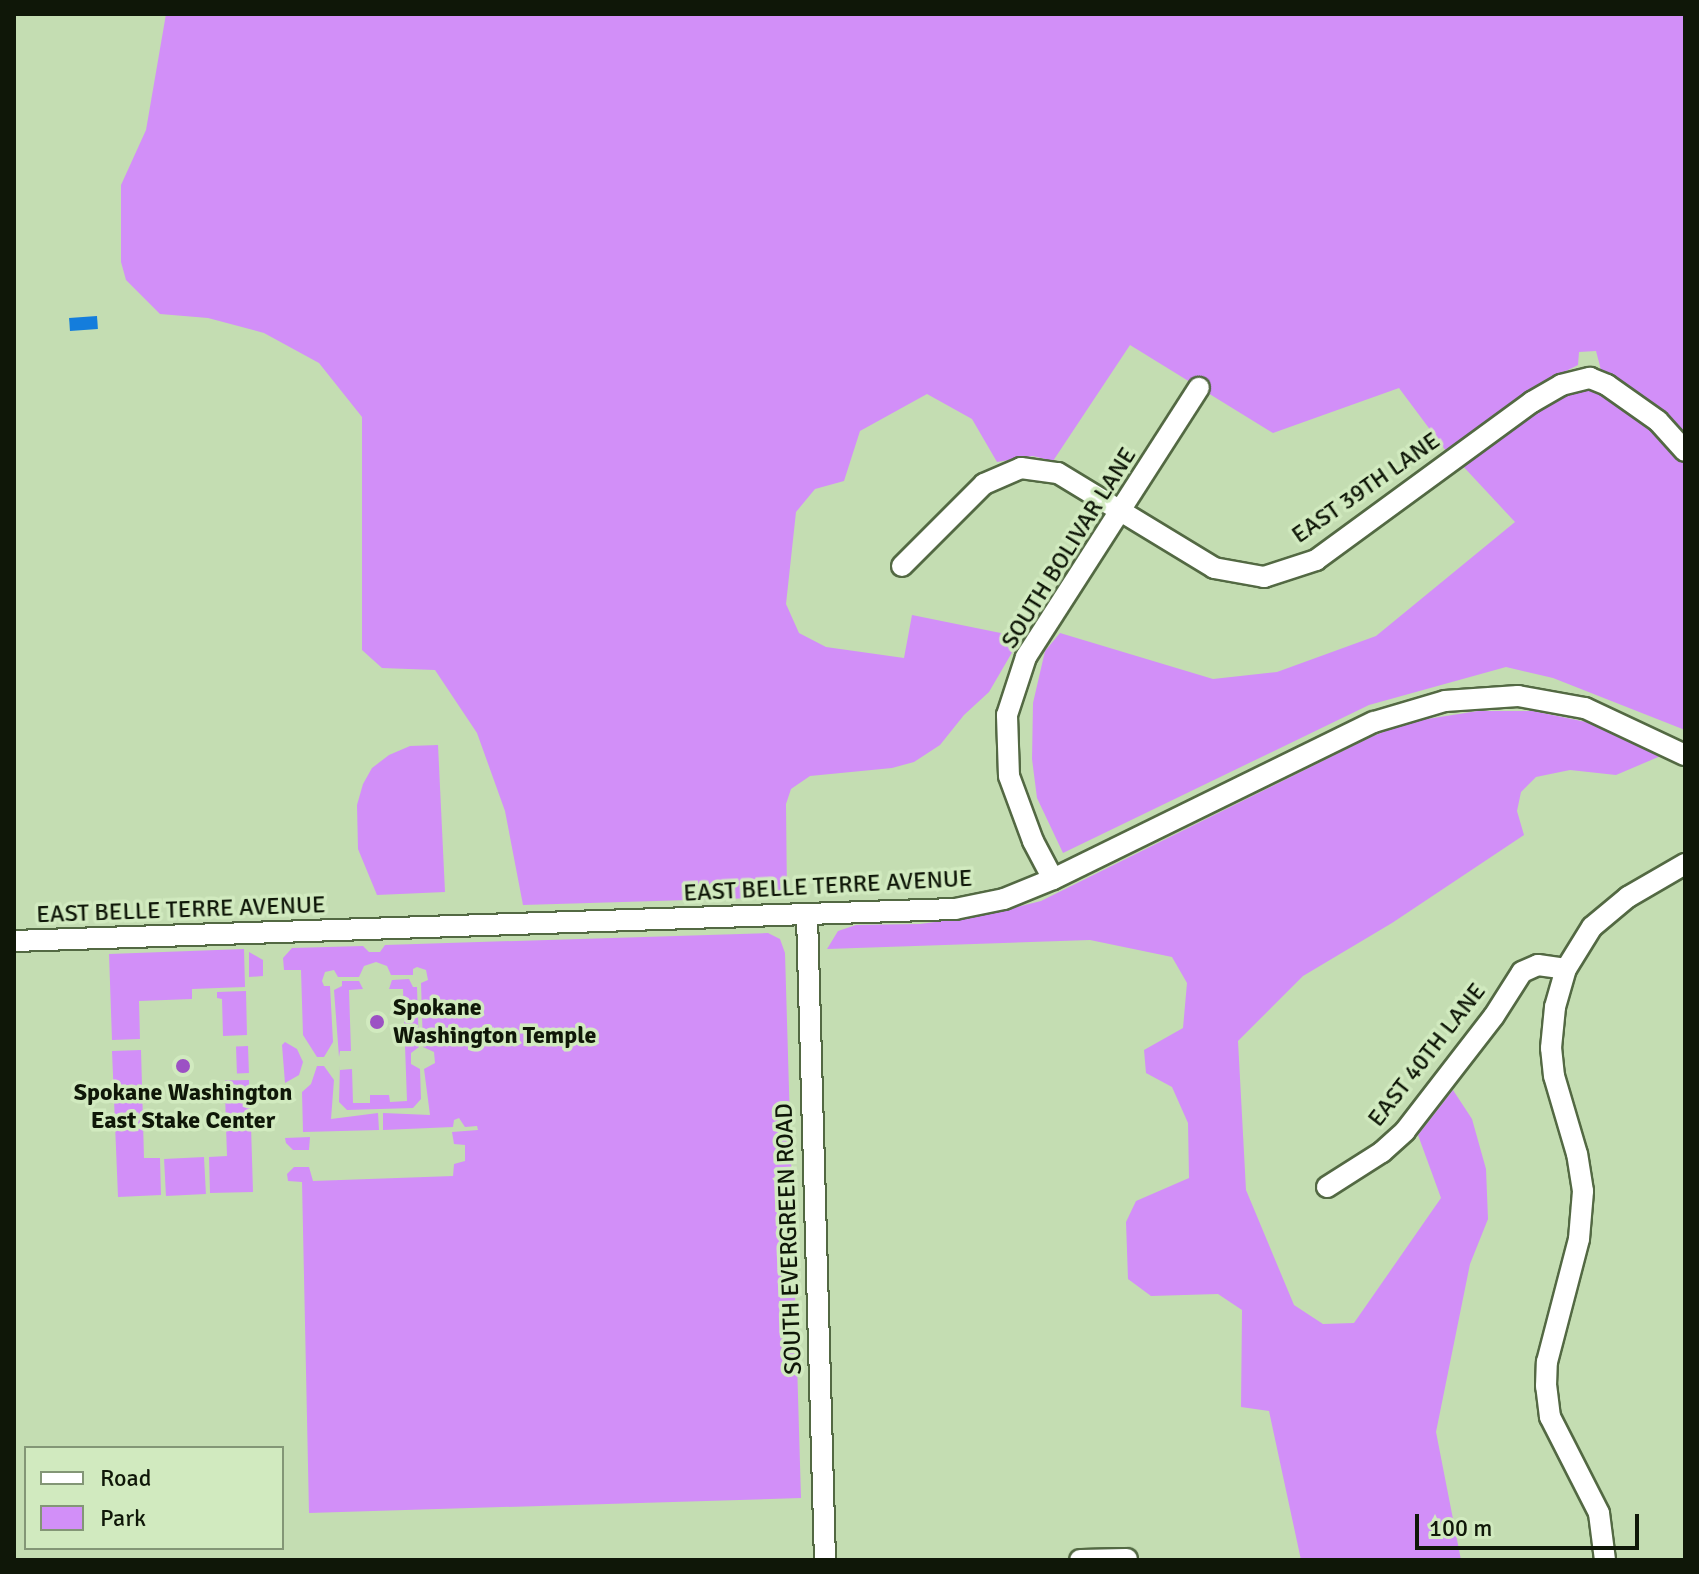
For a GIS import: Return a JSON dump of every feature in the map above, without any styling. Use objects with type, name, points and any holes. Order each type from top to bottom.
[{"type":"street","name":"EAST 39TH LANE","points":[[902,566],[984,484],[1021,468],[1058,473],[1214,568],[1264,577],[1316,560],[1532,402],[1561,385],[1590,378],[1607,385],[1658,421],[1685,451]]},
{"type":"street","name":"SOUTH BOLIVAR LANE","points":[[1053,879],[1033,841],[1009,776],[1007,715],[1026,657],[1199,388]]},
{"type":"street","name":"EAST BELLE TERRE AVENUE","points":[[14,941],[955,909],[1004,899],[1053,879],[1374,722],[1445,701],[1518,696],[1585,708],[1685,755]]},
{"type":"street","points":[[1605,1560],[1599,1513],[1550,1417],[1547,1362],[1579,1239],[1583,1191],[1577,1154],[1554,1076],[1551,1048],[1555,1007],[1566,969],[1592,927],[1628,897],[1685,864]]},
{"type":"street","name":"SOUTH EVERGREEN ROAD","points":[[807,916],[825,1560]]},
{"type":"street","name":"EAST 40TH LANE","points":[[1327,1187],[1382,1152],[1405,1131],[1494,1016],[1522,972],[1538,965],[1566,969]]},
{"type":"street","points":[[1080,1560],[1127,1559]]},
{"type":"green space","points":[[166,14],[1685,14],[1685,730],[1553,678],[1506,667],[1369,705],[1063,853],[1037,798],[1032,759],[1033,703],[1045,651],[1060,633],[1213,679],[1277,672],[1376,636],[1515,522],[1460,463],[1560,392],[1609,379],[1601,370],[1596,351],[1579,352],[1578,365],[1540,384],[1446,451],[1399,388],[1273,433],[1130,345],[1053,461],[1033,456],[997,462],[972,419],[927,394],[860,431],[844,481],[815,489],[796,512],[786,604],[799,633],[826,647],[904,658],[912,615],[1021,637],[989,692],[964,715],[940,745],[914,762],[892,768],[810,776],[791,789],[786,804],[787,897],[523,905],[505,811],[477,733],[435,670],[382,668],[362,650],[362,417],[319,363],[264,333],[208,318],[160,314],[126,280],[121,262],[121,185],[146,130]]},
{"type":"green space","points":[[1478,711],[1533,711],[1596,724],[1663,755],[1616,775],[1570,770],[1536,777],[1521,792],[1517,811],[1524,835],[1392,923],[1303,976],[1238,1041],[1246,1190],[1294,1305],[1323,1324],[1354,1323],[1441,1198],[1418,1135],[1453,1090],[1472,1119],[1486,1169],[1488,1219],[1470,1264],[1436,1432],[1461,1560],[1301,1560],[1269,1411],[1241,1407],[1242,1310],[1218,1294],[1151,1296],[1128,1279],[1126,1222],[1136,1201],[1189,1178],[1188,1123],[1172,1087],[1146,1073],[1144,1050],[1183,1028],[1187,983],[1172,957],[1090,940],[827,949],[838,931],[856,925],[920,924],[980,916],[1041,901],[1371,737],[1408,722]]},
{"type":"green space","points":[[438,745],[445,892],[377,895],[358,849],[357,805],[363,784],[372,768],[389,755],[410,746]]},
{"type":"green space","points":[[768,933],[780,939],[785,953],[801,1498],[309,1513],[302,1182],[288,1181],[287,1174],[294,1167],[309,1167],[313,1181],[453,1176],[454,1164],[465,1161],[465,1145],[454,1144],[452,1132],[478,1130],[477,1126],[465,1127],[459,1118],[454,1120],[453,1127],[383,1130],[383,1113],[430,1115],[424,1069],[435,1063],[434,1052],[423,1047],[421,983],[428,980],[426,970],[417,967],[413,969],[413,975],[391,975],[387,966],[376,962],[364,966],[359,977],[338,977],[334,970],[325,972],[322,981],[324,986],[330,986],[333,1042],[324,1057],[317,1057],[303,1035],[301,970],[284,970],[283,958],[292,948],[363,946],[369,952],[380,952],[385,945]]},
{"type":"green space","points":[[244,949],[245,987],[192,989],[192,999],[139,1001],[140,1039],[112,1040],[109,954]]},
{"type":"green space","points":[[249,952],[263,960],[263,976],[249,977]]},
{"type":"green space","points":[[409,979],[413,987],[417,987],[419,1047],[411,1053],[411,1064],[420,1069],[421,1099],[413,1108],[347,1110],[339,1102],[340,1065],[340,1070],[352,1069],[353,1103],[370,1103],[370,1095],[389,1095],[390,1102],[407,1101],[403,989],[389,989],[392,980]]},
{"type":"green space","points":[[342,981],[359,981],[363,989],[349,990],[351,1051],[340,1051],[339,1057],[334,990],[342,986]]},
{"type":"green space","points":[[246,991],[247,1035],[223,1036],[222,999],[217,998],[217,992]]},
{"type":"green space","points":[[285,1042],[297,1049],[303,1062],[299,1075],[285,1083],[282,1045]]},
{"type":"green space","points":[[236,1046],[248,1046],[249,1073],[237,1073]]},
{"type":"green space","points":[[141,1050],[144,1158],[160,1158],[161,1195],[118,1197],[112,1051]]},
{"type":"green space","points":[[317,1066],[324,1066],[334,1080],[331,1119],[378,1113],[379,1130],[303,1132],[302,1092],[311,1084]]},
{"type":"green space","points":[[225,1080],[249,1080],[250,1121],[226,1121]]},
{"type":"green space","points":[[226,1126],[251,1126],[253,1192],[210,1193],[209,1157],[227,1156]]},
{"type":"green space","points":[[310,1137],[309,1150],[293,1150],[285,1138]]},
{"type":"green space","points":[[204,1157],[206,1194],[166,1196],[164,1159]]},
{"type":"water","points":[[97,316],[98,329],[70,331],[69,318]]},
{"type":"place","name":"Spokane Washington Temple","points":[[377,1022]]},
{"type":"place","name":"Spokane Washington East Stake Center","points":[[183,1066]]}]
